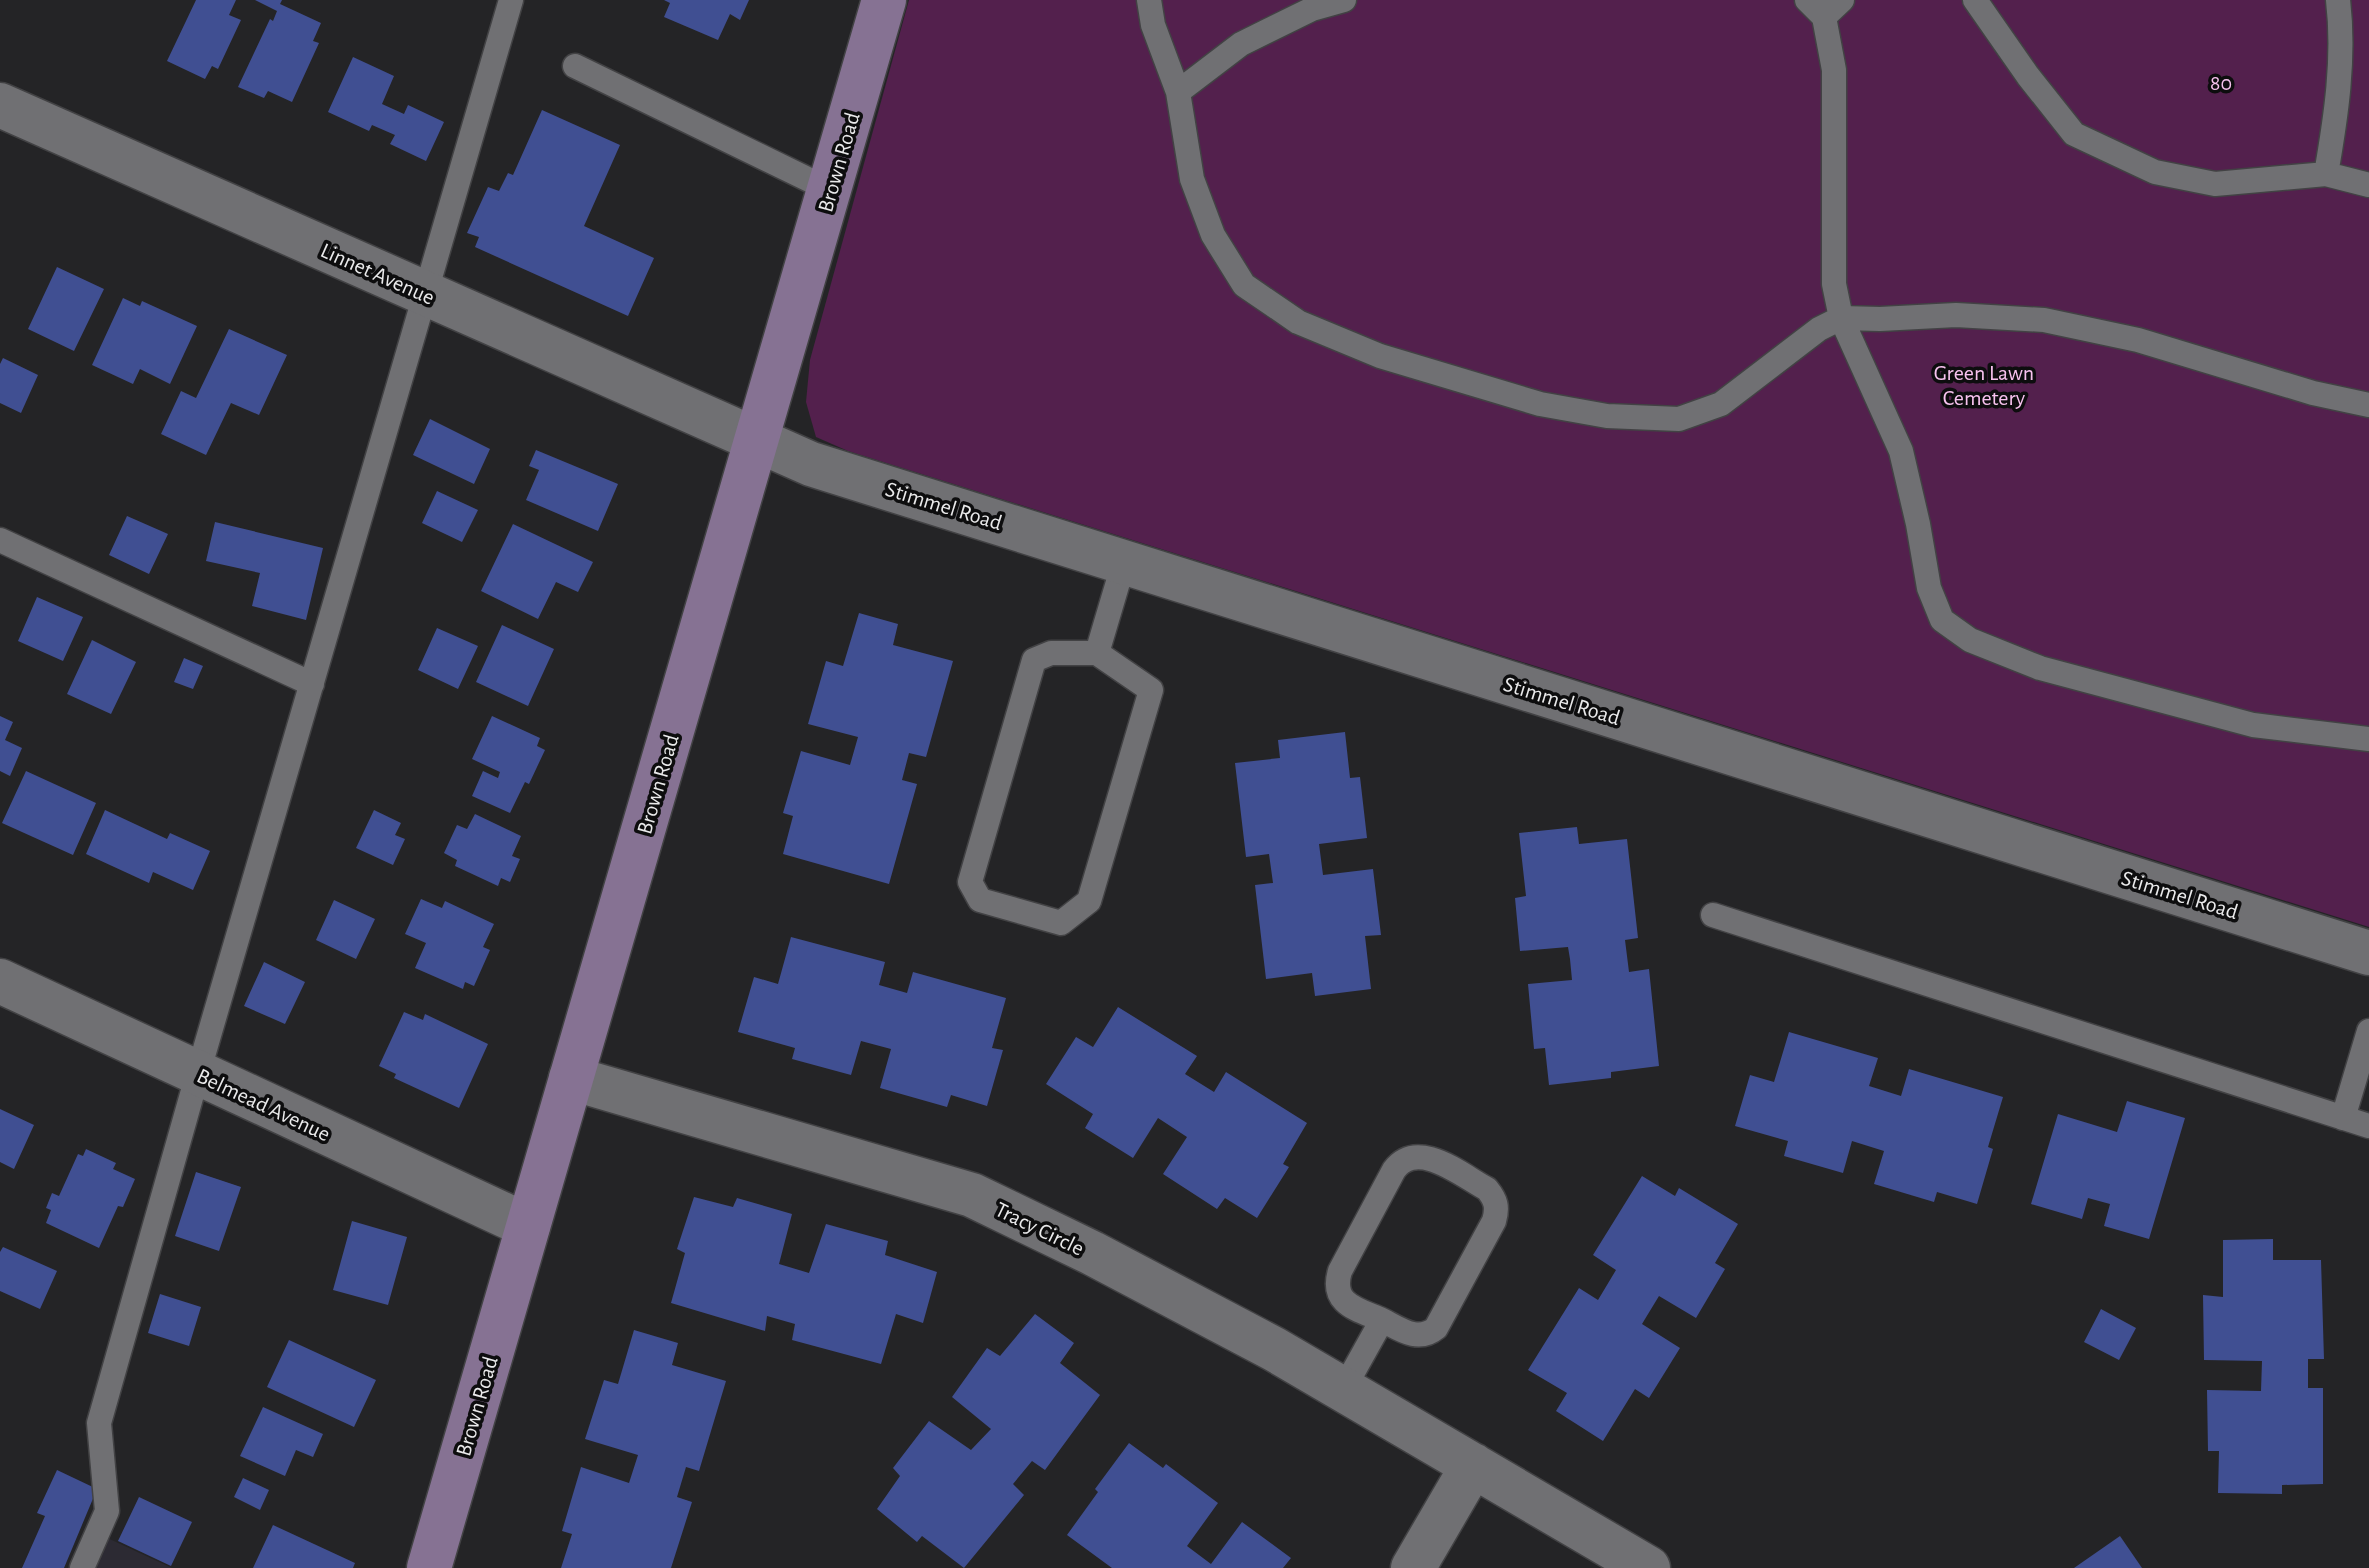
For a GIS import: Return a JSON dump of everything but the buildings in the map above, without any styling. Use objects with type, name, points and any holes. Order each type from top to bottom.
[{"type":"main road","name":"Brown Road","points":[[429,1568],[884,0]]},
{"type":"street","name":"Linnet Avenue","points":[[0,105],[757,441]]},
{"type":"street","name":"Stimmel Road","points":[[757,441],[811,464],[2369,953]]},
{"type":"street","name":"Belmead Avenue","points":[[0,981],[528,1226]]},
{"type":"street","name":"Tracy Circle","points":[[571,1078],[972,1195],[1274,1349],[1648,1568]]},
{"type":"street","points":[[1413,1568],[1473,1465]]},
{"type":"lane","points":[[82,1568],[107,1511],[99,1423],[511,0]]},
{"type":"lane","points":[[1149,0],[1153,25],[1178,92],[1192,179],[1213,235],[1244,285],[1298,322],[1380,356],[1540,404],[1607,416],[1679,419],[1721,404],[1819,329],[1841,318],[1956,315],[2044,320],[2138,340],[2313,393],[2369,405]]},
{"type":"lane","points":[[1178,92],[1241,44],[1312,9],[1344,0]]},
{"type":"lane","points":[[1807,0],[1824,17],[1834,70],[1834,284],[1841,318],[1901,451],[1929,588],[1942,620],[1970,640],[2040,668],[2253,725],[2369,739]]},
{"type":"lane","points":[[1824,17],[1842,0]]},
{"type":"lane","points":[[1975,0],[2028,76],[2074,134],[2155,172],[2215,184],[2326,174],[2369,185]]},
{"type":"lane","points":[[2326,174],[2340,68],[2338,0]]},
{"type":"lane","points":[[575,66],[830,190]]},
{"type":"lane","points":[[0,540],[312,684]]},
{"type":"lane","points":[[1097,653],[1124,562]]},
{"type":"lane","points":[[1051,653],[1097,653],[1151,690],[1089,901],[1061,923],[980,900],[970,882],[1034,660],[1051,653]]},
{"type":"lane","points":[[1713,915],[2369,1126]]},
{"type":"lane","points":[[2343,1118],[2369,1031]]},
{"type":"lane","points":[[1412,1156],[1426,1156],[1487,1189],[1494,1198],[1497,1210],[1436,1328],[1421,1336],[1382,1320],[1347,1304],[1339,1294],[1336,1283],[1394,1170],[1400,1162],[1412,1156]]},
{"type":"lane","points":[[1343,1390],[1382,1320]]},
{"type":"shaded area","points":[[101,1535],[172,1568],[86,1568]]},
{"type":"green space","name":"Green Lawn Cemetery","points":[[909,0],[2369,0],[2369,927],[848,451],[816,437],[806,402],[810,360]]},
{"type":"park label","name":"80","points":[[2221,82]]}]
